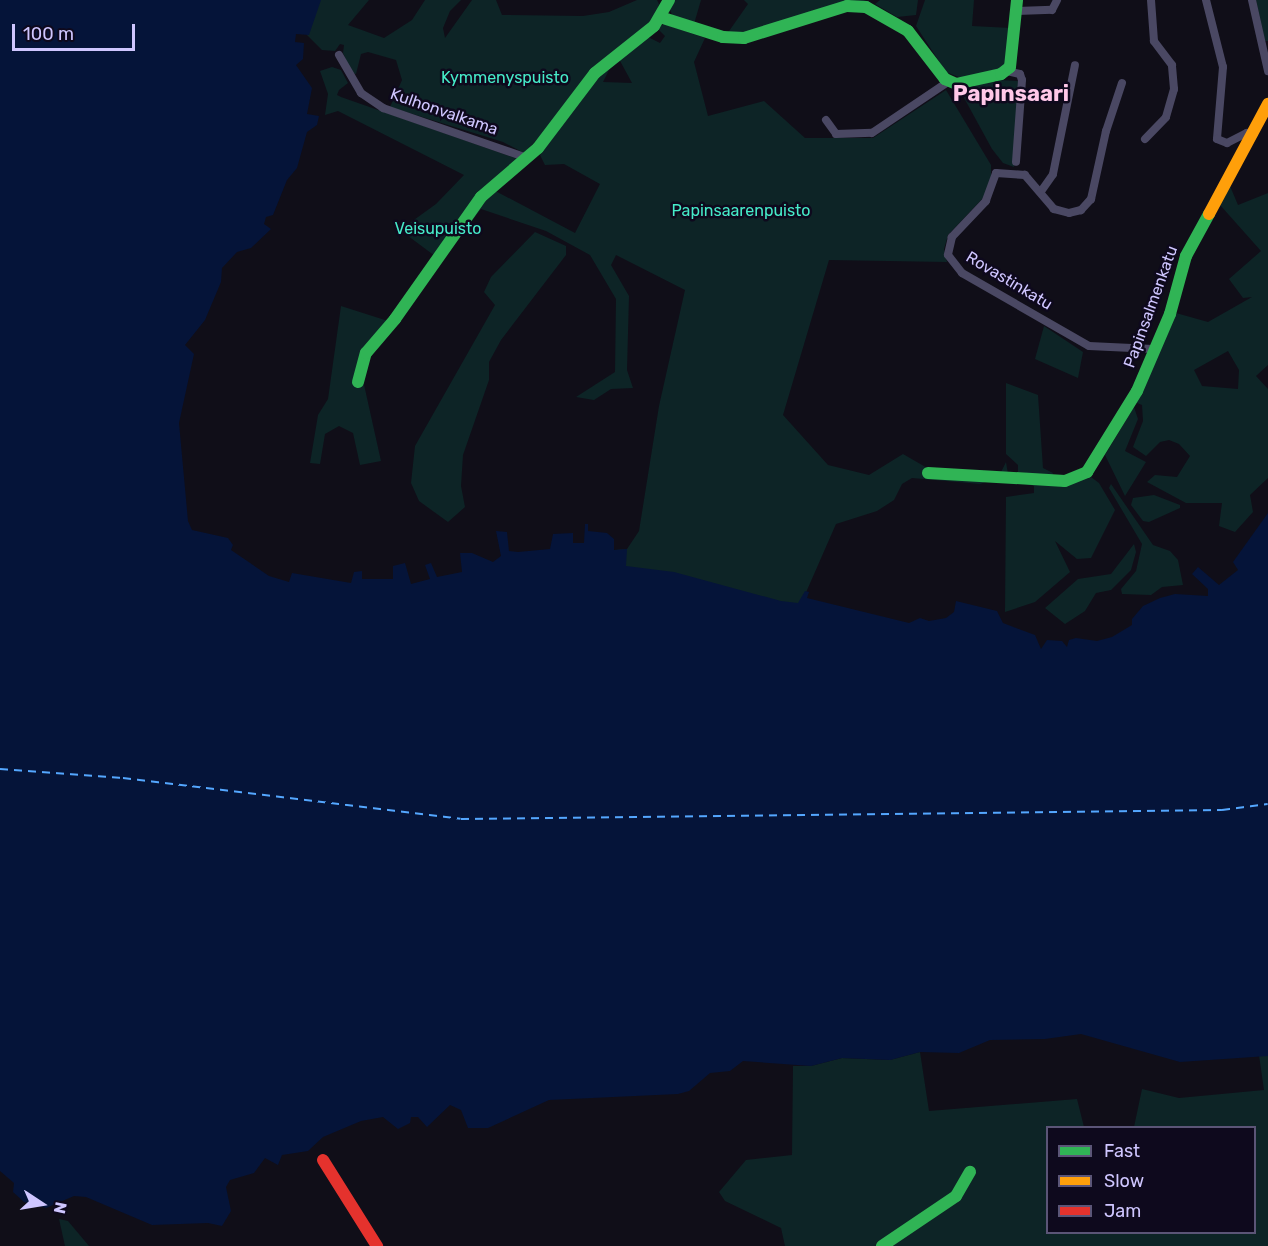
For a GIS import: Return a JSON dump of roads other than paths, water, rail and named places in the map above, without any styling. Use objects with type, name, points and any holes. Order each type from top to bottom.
[{"type":"street","points":[[1007,70],[1013,60],[1017,5],[1052,10],[1058,0]]},
{"type":"street","points":[[1145,139],[1166,117],[1174,89],[1172,64],[1154,41],[1151,0]]},
{"type":"street","points":[[1206,0],[1222,67],[1217,139],[1227,143],[1247,133],[1254,134]]},
{"type":"street","points":[[1252,0],[1268,71]]},
{"type":"street","points":[[358,382],[366,353],[395,320],[482,197],[527,158],[595,73],[635,44],[660,17],[667,1]]},
{"type":"street","points":[[660,17],[723,37],[744,38],[847,6],[870,8],[908,31],[952,83]]},
{"type":"street","name":"Kulhonvalkama","points":[[339,55],[361,93],[383,108],[527,158]]},
{"type":"street","points":[[1075,65],[1053,174],[1042,190],[1052,206],[1062,212],[1081,210],[1091,199],[1106,131],[1122,83]]},
{"type":"street","points":[[826,120],[836,134],[872,133],[952,83],[1007,70],[1020,74],[1022,80],[1016,162]]},
{"type":"street","name":"Papinsalmenkatu","points":[[928,473],[1065,481],[1082,477],[1121,420],[1170,314],[1193,242],[1254,134],[1268,104]]},
{"type":"street","name":"Rovastinkatu","points":[[1042,190],[1025,175],[996,173],[986,201],[952,237],[948,255],[954,267],[1089,346],[1153,349]]},
{"type":"street","points":[[323,1160],[377,1246]]},
{"type":"street","points":[[882,1246],[956,1196],[970,1172]]},
{"type":"water","points":[[0,0],[321,0],[309,35],[296,34],[295,42],[304,43],[303,59],[296,65],[312,88],[307,114],[319,116],[317,125],[307,132],[297,168],[287,180],[273,215],[266,217],[264,224],[271,229],[251,248],[237,252],[222,268],[221,282],[205,320],[185,345],[194,354],[179,423],[188,521],[192,530],[228,538],[233,545],[231,550],[269,576],[289,582],[292,573],[351,583],[354,572],[362,571],[362,579],[393,579],[393,566],[405,563],[411,584],[430,579],[425,565],[431,563],[437,577],[462,572],[460,553],[472,553],[493,562],[501,556],[496,531],[507,532],[509,551],[518,552],[550,549],[553,534],[573,533],[573,543],[584,543],[585,524],[588,524],[588,531],[607,533],[614,539],[614,550],[627,549],[626,566],[674,572],[781,601],[798,603],[805,591],[809,592],[807,598],[909,623],[920,618],[929,621],[946,618],[954,612],[956,601],[997,611],[1003,623],[1035,635],[1041,649],[1047,640],[1062,641],[1067,647],[1069,640],[1076,638],[1097,641],[1112,637],[1132,625],[1132,619],[1143,606],[1160,598],[1175,594],[1208,596],[1208,589],[1192,574],[1198,567],[1219,585],[1238,570],[1233,562],[1268,513],[1268,1056],[1180,1062],[1081,1034],[1045,1039],[990,1040],[959,1053],[920,1052],[890,1060],[842,1058],[811,1066],[743,1061],[730,1071],[710,1073],[689,1091],[678,1094],[549,1100],[488,1128],[468,1128],[461,1110],[450,1105],[427,1127],[418,1117],[411,1117],[410,1123],[398,1129],[383,1117],[361,1121],[323,1137],[308,1151],[282,1155],[278,1165],[265,1158],[254,1173],[230,1180],[226,1187],[231,1211],[222,1226],[208,1223],[152,1225],[86,1197],[74,1196],[46,1208],[24,1202],[13,1192],[14,1183],[0,1171]]},
{"type":"district","name":"Papinsaari","points":[[1011,94]]},
{"type":"park label","name":"Kymmenyspuisto","points":[[505,78]]},
{"type":"park label","name":"Papinsaarenpuisto","points":[[741,211]]},
{"type":"park label","name":"Veisupuisto","points":[[438,229]]}]
